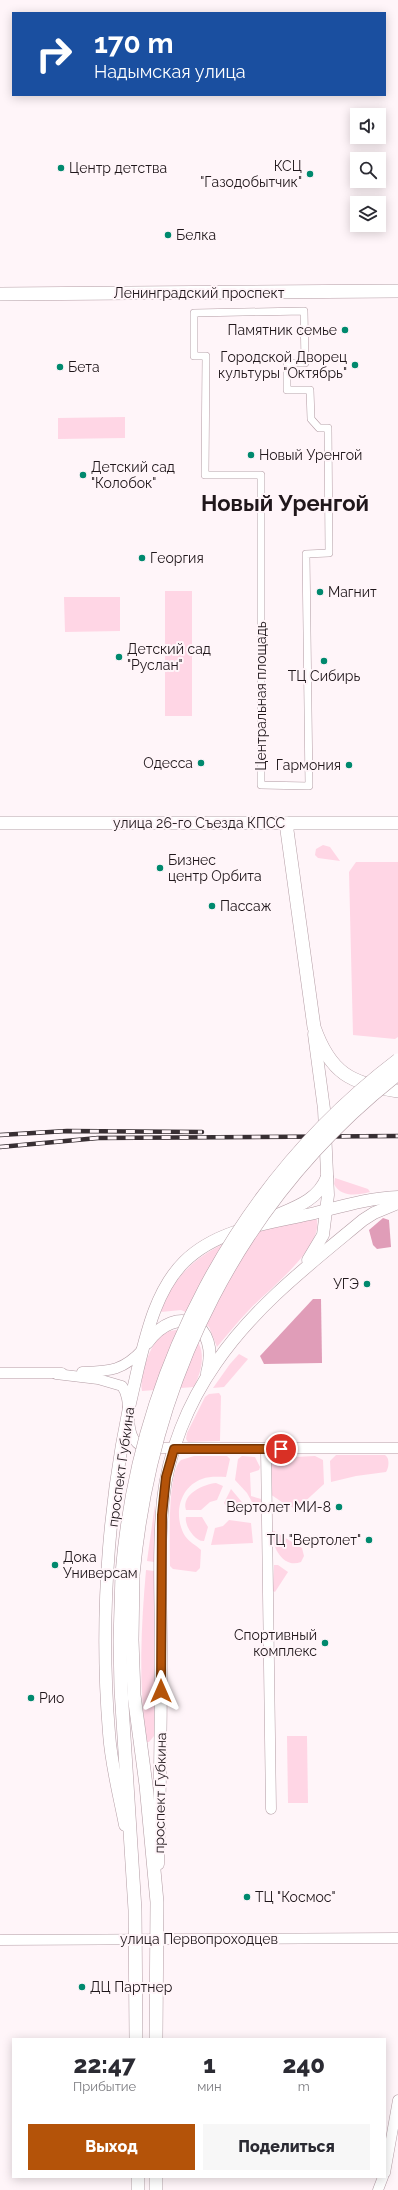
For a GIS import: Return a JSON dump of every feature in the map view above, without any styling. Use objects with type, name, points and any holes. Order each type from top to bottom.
[{"type":"main road","name":"Ленинградский проспект","points":[[0,294],[398,292]]},
{"type":"main road","name":"улица 26-го Съезда КПСС","points":[[0,823],[398,823]]},
{"type":"main road","points":[[286,823],[314,1027],[322,1049],[336,1068],[356,1080],[369,1085],[398,1091]]},
{"type":"main road","points":[[157,1902],[146,1785],[134,1696],[132,1640],[127,1575],[131,1502],[148,1425],[172,1356],[202,1290],[241,1226],[288,1166],[335,1114],[398,1060]]},
{"type":"main road","points":[[127,1575],[144,1490],[160,1428],[183,1361],[213,1295],[251,1232],[293,1177],[338,1128],[398,1074]]},
{"type":"main road","name":"проспект Губкина","points":[[127,1575],[120,1640],[121,1690],[132,1860],[135,1940],[136,2038]]},
{"type":"main road","name":"проспект Губкина","points":[[156,2038],[157,1902]]},
{"type":"main road","points":[[138,2178],[138,2190]]},
{"type":"main road","points":[[156,2178],[156,2190]]},
{"type":"street","name":"Центральная площадь","points":[[304,311],[305,363],[287,363],[287,390],[310,390],[311,419],[319,428],[328,428],[329,553],[306,554],[309,786],[261,785],[261,475],[205,475],[206,356],[194,356],[194,313],[304,311]]},
{"type":"street","points":[[294,1276],[319,1245],[323,1235],[328,1210],[328,1176],[324,1109],[314,1027]]},
{"type":"street","points":[[240,1230],[289,1210],[311,1199],[324,1186],[328,1176]]},
{"type":"street","name":"проспект Губкина","points":[[132,1860],[111,1752],[105,1650],[109,1561],[121,1451],[129,1410],[143,1349],[162,1294],[184,1262],[194,1252],[216,1239],[240,1230],[370,1199],[398,1197]]},
{"type":"street","points":[[294,1276],[374,1212],[398,1203]]},
{"type":"street","name":"проспект Губкина","points":[[157,1902],[162,1732],[162,1515],[166,1477],[184,1421],[204,1382],[216,1363],[242,1331],[294,1276]]},
{"type":"street","points":[[0,1373],[56,1374],[112,1370],[130,1362],[143,1349],[154,1334],[163,1326],[178,1321],[194,1324],[203,1330],[208,1339],[210,1350],[204,1382]]},
{"type":"street","points":[[56,1374],[116,1383],[125,1390],[132,1437],[137,1444],[145,1448],[398,1448]]},
{"type":"street","points":[[266,1449],[272,1809]]},
{"type":"street","name":"улица Первопроходцев","points":[[0,1940],[398,1938]]},
{"type":"street","points":[[386,2167],[398,2100]]},
{"type":"street","points":[[378,2190],[383,2178]]},
{"type":"shaded area","points":[[125,417],[125,438],[58,439],[58,418]]},
{"type":"shaded area","points":[[165,591],[192,591],[192,716],[165,716]]},
{"type":"shaded area","points":[[64,597],[120,597],[120,631],[65,632]]},
{"type":"shaded area","points":[[323,845],[330,847],[340,861],[318,858],[315,855],[316,849]]},
{"type":"shaded area","points":[[356,862],[398,862],[398,1037],[395,1039],[353,1035],[349,872]]},
{"type":"shaded area","points":[[335,1178],[368,1189],[370,1192],[350,1194],[341,1192],[334,1184]]},
{"type":"shaded area","points":[[314,1218],[317,1220],[316,1231],[303,1256],[237,1323],[217,1347],[209,1327],[197,1317],[181,1310],[161,1312],[172,1288],[186,1270],[203,1255],[223,1244],[245,1235]]},
{"type":"shaded area","points":[[383,1218],[389,1220],[391,1247],[377,1249],[373,1245],[369,1230]]},
{"type":"shaded area","points":[[313,1299],[321,1299],[322,1363],[264,1364],[260,1356]]},
{"type":"shaded area","points":[[175,1330],[194,1337],[199,1343],[202,1359],[201,1369],[194,1387],[142,1391],[142,1376],[151,1350],[161,1336],[166,1332]]},
{"type":"shaded area","points":[[239,1354],[248,1359],[224,1387],[213,1388],[230,1364]]},
{"type":"shaded area","points":[[219,1393],[221,1396],[220,1441],[188,1442],[186,1439],[187,1433],[205,1397],[209,1394]]},
{"type":"shaded area","points":[[336,1455],[385,1455],[387,1456],[388,1468],[386,1472],[356,1476],[331,1482],[330,1461]]},
{"type":"shaded area","points":[[194,1456],[227,1456],[230,1459],[226,1477],[208,1477],[194,1483],[183,1495],[180,1503],[179,1520],[181,1528],[185,1536],[201,1550],[200,1568],[196,1572],[173,1569],[170,1566],[170,1510],[173,1479],[181,1460]]},
{"type":"shaded area","points":[[242,1456],[255,1457],[260,1467],[259,1470],[250,1473],[251,1496],[261,1499],[260,1512],[257,1511],[247,1493],[235,1480],[238,1459]]},
{"type":"shaded area","points":[[315,1456],[323,1460],[324,1484],[298,1509],[288,1506],[270,1494],[270,1461],[274,1458]]},
{"type":"shaded area","points":[[216,1483],[223,1486],[217,1500],[210,1502],[201,1510],[186,1510],[185,1504],[190,1495],[206,1485]]},
{"type":"shaded area","points":[[231,1489],[246,1507],[246,1512],[230,1511],[224,1503]]},
{"type":"shaded area","points":[[155,1504],[154,1562],[147,1561]]},
{"type":"shaded area","points":[[186,1517],[202,1517],[208,1527],[204,1541],[197,1539],[188,1528]]},
{"type":"shaded area","points":[[229,1520],[251,1523],[253,1543],[211,1545],[215,1528],[223,1526]]},
{"type":"shaded area","points":[[274,1531],[302,1548],[304,1556],[301,1562],[295,1563],[284,1560],[276,1550],[272,1532]]},
{"type":"shaded area","points":[[274,1565],[278,1565],[288,1572],[275,1592],[273,1591]]},
{"type":"shaded area","points":[[146,1570],[154,1571],[154,1736],[149,1742],[147,1742],[144,1721],[141,1678]]},
{"type":"shaded area","points":[[287,1736],[307,1736],[308,1803],[288,1803]]},
{"type":"railway","points":[[0,1135],[67,1131],[202,1132]]},
{"type":"railway","points":[[0,1147],[98,1138],[398,1136]]},
{"type":"place","name":"Центр детства","points":[[61,168]]},
{"type":"place","name":"КСЦ \"Газодобытчик\"","points":[[310,174]]},
{"type":"place","name":"Белка","points":[[168,235]]},
{"type":"place","name":"Памятник семье","points":[[345,330]]},
{"type":"place","name":"Городской Дворец культуры \"Октябрь\"","points":[[355,365]]},
{"type":"place","name":"Бета","points":[[60,367]]},
{"type":"place","name":"Новый Уренгой","points":[[251,455]]},
{"type":"place","name":"Детский сад \"Колобок\"","points":[[83,475]]},
{"type":"place","name":"Георгия","points":[[142,558]]},
{"type":"place","name":"Магнит","points":[[320,592]]},
{"type":"place","name":"Детский сад \"Руслан\"","points":[[119,657]]},
{"type":"place","name":"ТЦ Сибирь","points":[[324,661]]},
{"type":"place","name":"Одесса","points":[[201,763]]},
{"type":"place","name":"Гармония","points":[[349,765]]},
{"type":"place","name":"Бизнес центр Орбита","points":[[160,868]]},
{"type":"place","name":"Пассаж","points":[[212,906]]},
{"type":"place","name":"УГЭ","points":[[367,1284]]},
{"type":"place","name":"Вертолет МИ-8","points":[[339,1507]]},
{"type":"place","name":"ТЦ \"Вертолет\"","points":[[369,1540]]},
{"type":"place","name":"Дока Универсам","points":[[55,1565]]},
{"type":"place","name":"Спортивный комплекс","points":[[325,1643]]},
{"type":"place","name":"Рио","points":[[31,1698]]},
{"type":"place","name":"ТЦ \"Космос\"","points":[[247,1897]]},
{"type":"place","name":"ДЦ Партнер","points":[[82,1987]]},
{"type":"district","name":"Новый Уренгой","points":[[285,503]]},
{"type":"route","points":[[161,1691],[162,1515],[166,1477],[174,1449],[281,1449]]}]
